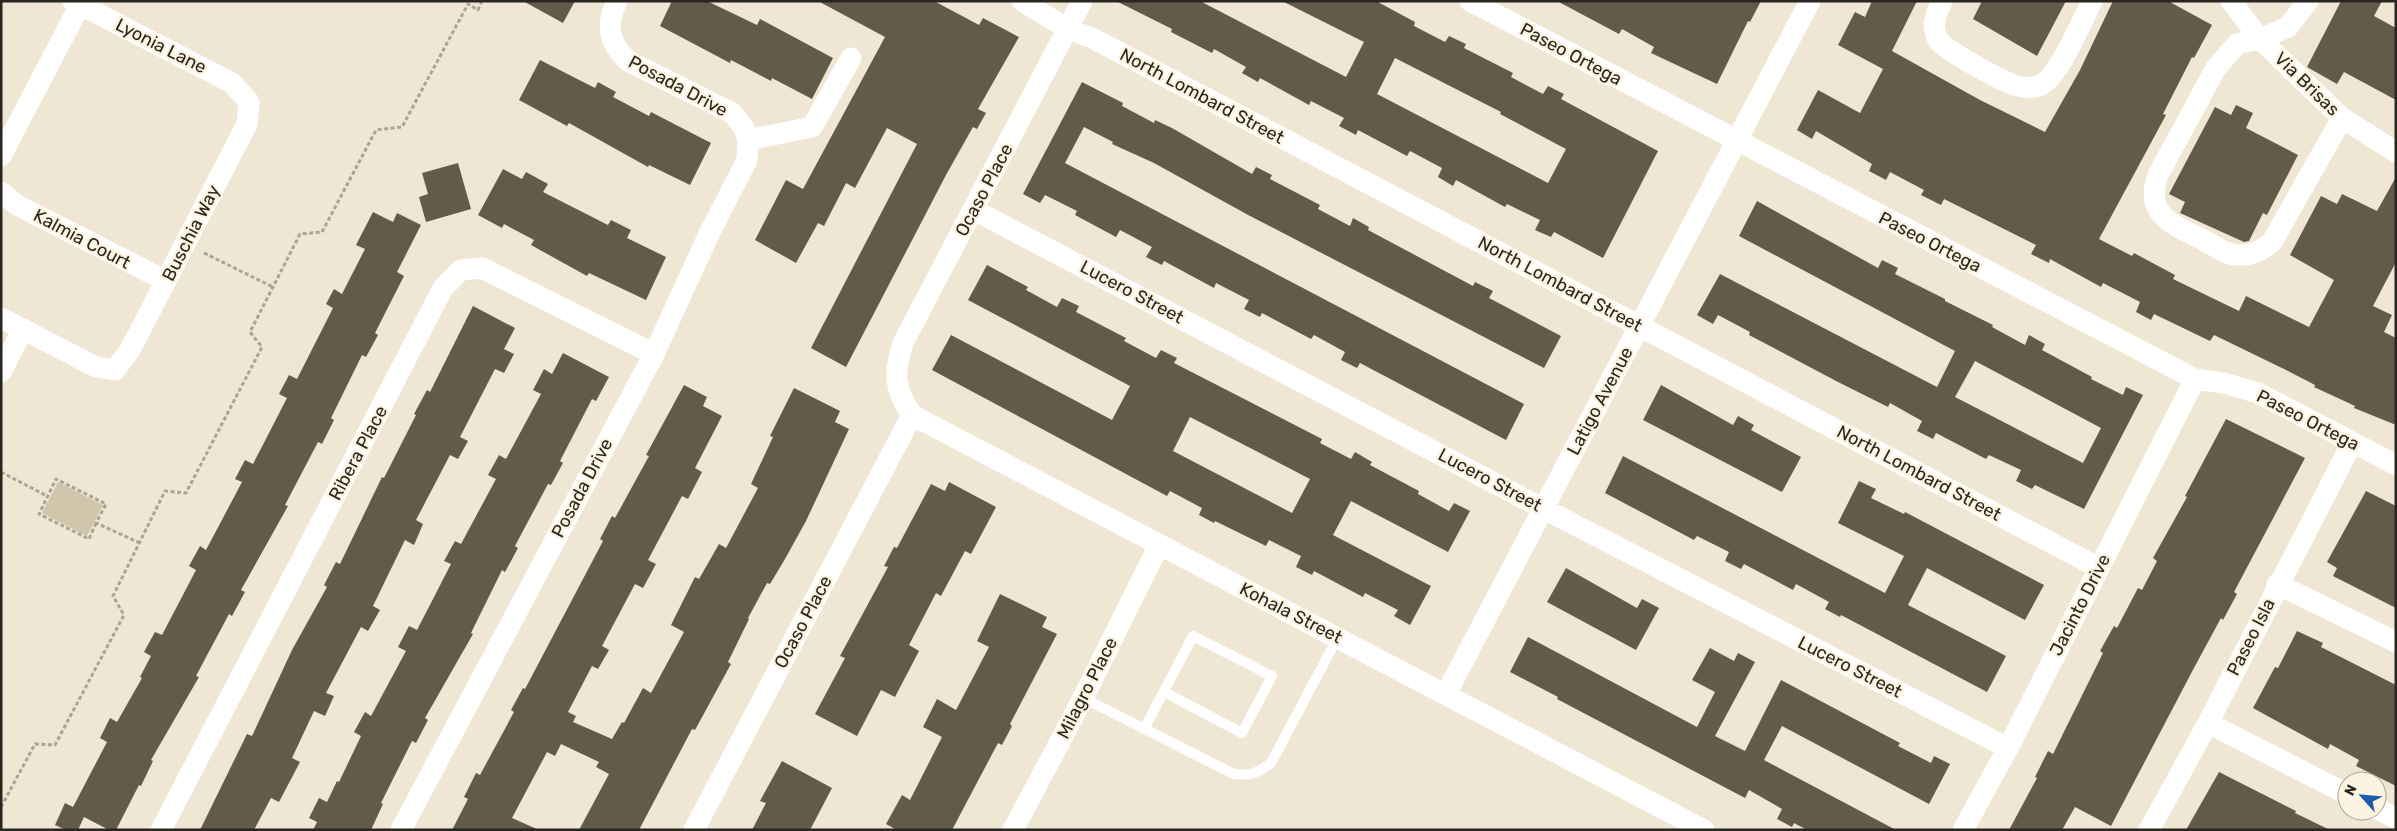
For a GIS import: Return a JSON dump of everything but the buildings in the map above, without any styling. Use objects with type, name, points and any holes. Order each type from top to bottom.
[{"type":"street","name":"Posada Drive","points":[[401,830],[654,354],[710,232],[747,160],[748,140],[744,128],[732,113],[628,62],[616,49],[610,28],[612,11],[617,1]]},
{"type":"street","name":"North Lombard Street","points":[[1022,1],[1068,28],[1092,38],[2099,568]]},
{"type":"street","name":"Ocaso Place","points":[[694,830],[912,414],[903,402],[896,381],[897,363],[904,343],[1082,1]]},
{"type":"street","name":"Paseo Ortega","points":[[1470,1],[1736,142],[2195,379],[2224,383],[2258,393],[2396,465]]},
{"type":"street","name":"Latigo Avenue","points":[[1446,694],[1810,1]]},
{"type":"street","points":[[1942,1],[1934,23],[1935,33],[1946,49],[2016,86],[2031,88],[2040,85],[2052,76],[2092,1]]},
{"type":"street","name":"Via Brisas","points":[[2231,1],[2260,39],[2342,118],[2396,152]]},
{"type":"street","points":[[2308,1],[2288,27],[2260,39],[2237,44],[2216,68],[2158,175],[2154,194],[2157,209],[2167,221],[2229,254],[2251,255],[2260,252],[2272,242],[2342,118]]},
{"type":"street","points":[[1,156],[77,3]]},
{"type":"street","name":"Lyonia Lane","points":[[77,3],[232,83],[245,97]]},
{"type":"street","points":[[748,140],[812,127],[850,58]]},
{"type":"street","name":"Buschia Way","points":[[23,329],[96,367],[115,370],[130,350],[247,124],[249,102],[245,97]]},
{"type":"street","name":"Kalmia Court","points":[[1,192],[17,205],[166,281]]},
{"type":"street","name":"Lucero Street","points":[[974,210],[2008,748]]},
{"type":"street","name":"Ribera Place","points":[[161,830],[444,288],[461,270],[482,268],[654,354]]},
{"type":"street","points":[[1,318],[23,329],[1,372]]},
{"type":"street","name":"Jacinto Drive","points":[[1963,830],[2008,748],[2195,379]]},
{"type":"street","name":"Kohala Street","points":[[912,414],[1704,830]]},
{"type":"street","name":"Paseo Isla","points":[[2149,830],[2208,723],[2277,584],[2352,443]]},
{"type":"street","name":"Milagro Place","points":[[1013,830],[1083,698],[1159,545]]},
{"type":"street","points":[[2277,584],[2396,642]]},
{"type":"street","points":[[2208,723],[2337,789]]},
{"type":"lane","points":[[1144,729],[1193,636],[1272,676],[1242,732],[1164,692]]},
{"type":"lane","points":[[1083,698],[1234,774],[1248,776],[1261,771],[1271,763],[1283,744],[1338,638]]},
{"type":"path","points":[[1,807],[35,744],[55,745],[115,632],[124,614],[113,596],[165,491],[186,493],[262,347],[250,332],[300,234],[322,232],[376,130],[402,127],[468,4],[478,10],[482,1]]},
{"type":"path","points":[[185,244],[273,287]]},
{"type":"path","points":[[1,472],[48,496]]},
{"type":"path","points":[[56,479],[106,504],[96,523],[88,539],[38,514],[56,479]]},
{"type":"path","points":[[96,523],[140,543]]},
{"type":"shaded area","points":[[58,482],[103,505],[87,536],[42,513]]}]
